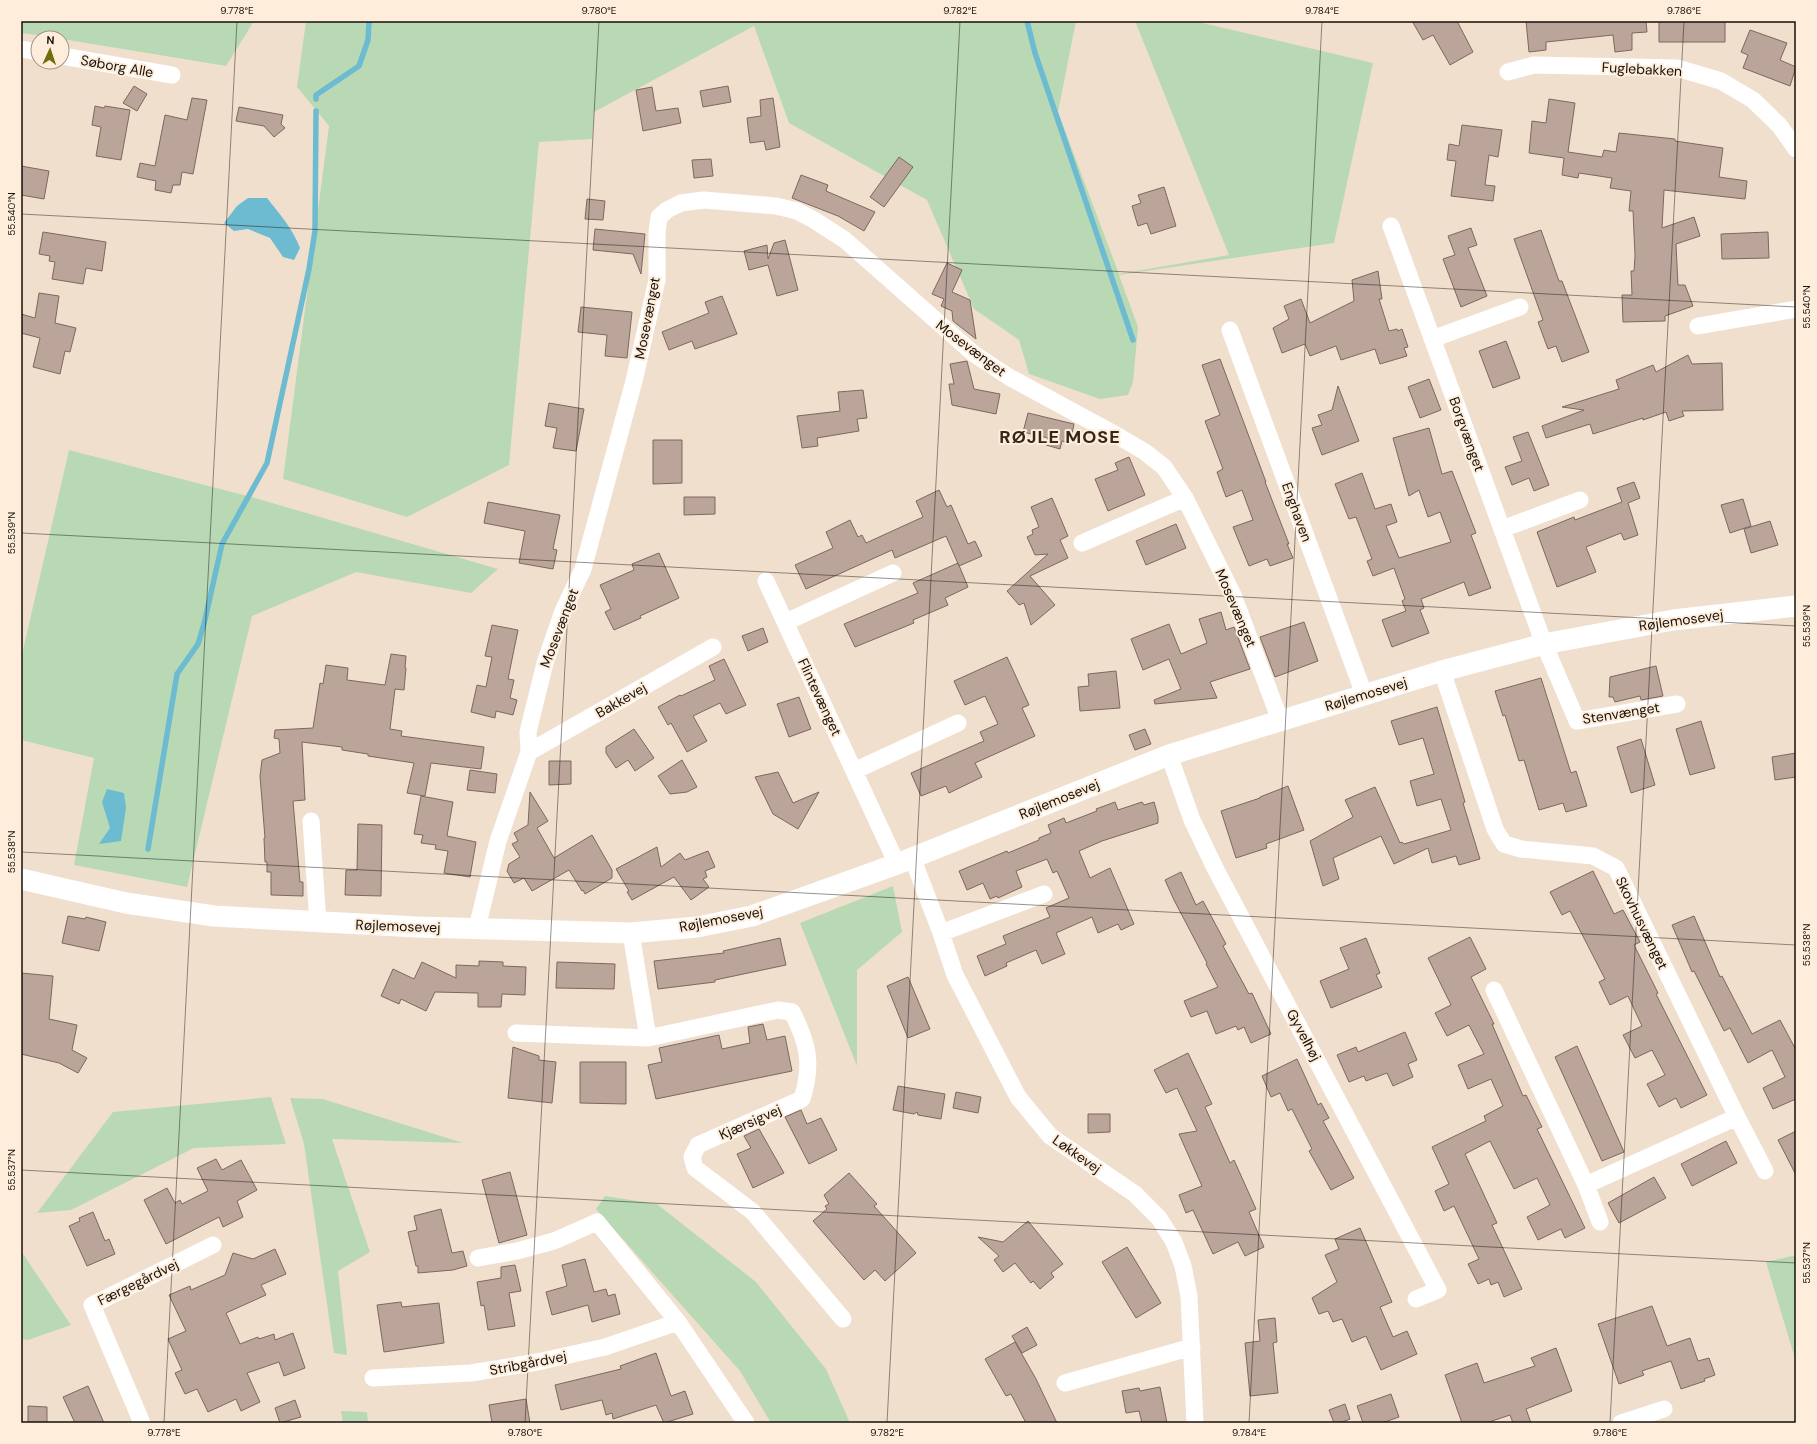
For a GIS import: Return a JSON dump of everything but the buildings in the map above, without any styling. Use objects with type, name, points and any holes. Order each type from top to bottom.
[{"type":"street","name":"Søborg Alle","points":[[70,57],[172,75]]},
{"type":"street","name":"Fuglebakken","points":[[1508,72],[1534,65],[1678,68],[1721,81],[1753,100],[1779,124],[1796,149]]},
{"type":"street","name":"Mosevænget","points":[[477,928],[498,842],[528,752],[528,732],[545,663],[563,611],[583,570],[634,382],[657,280],[656,232],[659,217],[667,210],[681,203],[704,200],[776,206],[797,212],[814,220],[845,240],[974,354],[1008,377],[1079,414],[1145,452],[1164,467],[1185,498],[1233,595],[1280,720]]},
{"type":"street","name":"Borgvænget","points":[[1391,226],[1544,644]]},
{"type":"street","points":[[1432,339],[1520,307]]},
{"type":"street","points":[[1698,326],[1796,309]]},
{"type":"street","name":"Enghaven","points":[[1230,330],[1364,694]]},
{"type":"street","points":[[1082,543],[1185,498]]},
{"type":"street","points":[[1502,529],[1580,500]]},
{"type":"street","points":[[786,622],[893,573]]},
{"type":"street","name":"Flintevænget","points":[[766,581],[854,770],[905,861]]},
{"type":"street","name":"Røjlemosevej","points":[[21,879],[126,903],[214,916],[318,923],[631,933],[697,927],[752,916],[905,861],[1169,755],[1442,671],[1544,644],[1673,620],[1796,606]]},
{"type":"street","name":"Stenvænget","points":[[1544,644],[1577,721],[1677,704]]},
{"type":"street","name":"Bakkevej","points":[[528,752],[713,647]]},
{"type":"street","name":"Skovhusvænget","points":[[1442,671],[1495,829],[1504,844],[1521,850],[1593,856],[1616,868],[1765,1171]]},
{"type":"street","points":[[854,770],[958,723]]},
{"type":"street","name":"Gyvelhøj","points":[[1169,755],[1192,820],[1215,868],[1438,1290],[1416,1299]]},
{"type":"street","points":[[311,821],[318,923]]},
{"type":"street","name":"Løkkevej","points":[[905,861],[941,933],[955,975],[1018,1097],[1050,1136],[1135,1194],[1159,1218],[1174,1242],[1183,1266],[1189,1296],[1195,1423]]},
{"type":"street","points":[[941,933],[1044,894]]},
{"type":"street","points":[[631,933],[648,1038]]},
{"type":"street","points":[[1494,990],[1586,1185],[1600,1222]]},
{"type":"street","name":"Kjærsigvej","points":[[516,1033],[648,1038],[778,1010],[792,1012],[803,1034],[809,1066],[807,1083],[802,1099],[698,1145],[692,1157],[695,1168],[753,1212],[843,1319]]},
{"type":"street","points":[[1586,1185],[1737,1116]]},
{"type":"street","points":[[478,1258],[517,1251],[554,1241],[597,1222],[678,1322],[746,1423]]},
{"type":"street","name":"Færgegårdvej","points":[[142,1423],[92,1305],[213,1245]]},
{"type":"street","name":"Stribgårdvej","points":[[373,1378],[471,1373],[537,1362],[605,1347],[678,1322]]},
{"type":"street","points":[[1065,1383],[1192,1347]]},
{"type":"street","points":[[1621,1423],[1664,1409]]},
{"type":"green space","points":[[21,21],[254,21],[226,66],[70,40],[70,30],[30,30],[30,34],[21,33]]},
{"type":"green space","name":"RØJLE MOSE","points":[[306,21],[1076,21],[1058,112],[1119,274],[1229,255],[1135,21],[1194,21],[1373,63],[1334,243],[1119,275],[1138,327],[1133,382],[1128,395],[1100,399],[1029,374],[1019,340],[974,309],[927,200],[789,123],[754,26],[594,112],[592,139],[539,142],[509,465],[407,517],[283,479],[329,126],[297,87]]},
{"type":"green space","points":[[69,450],[255,498],[498,569],[471,593],[356,572],[252,616],[187,887],[74,865],[94,758],[21,740],[21,659]]},
{"type":"green space","points":[[893,886],[902,932],[857,970],[857,1066],[800,923]]},
{"type":"green space","points":[[271,1097],[286,1144],[194,1148],[71,1210],[37,1213],[113,1112]]},
{"type":"green space","points":[[290,1098],[323,1099],[463,1143],[332,1139],[370,1252],[338,1271],[347,1355],[334,1353],[304,1144]]},
{"type":"green space","points":[[605,1196],[657,1204],[756,1282],[826,1369],[850,1423],[771,1423],[740,1371],[596,1209]]},
{"type":"green space","points":[[21,1251],[71,1325],[28,1340],[21,1339]]},
{"type":"green space","points":[[1796,1255],[1796,1362],[1766,1262]]},
{"type":"green space","points":[[341,1411],[367,1412],[368,1423],[343,1423]]},
{"type":"water","points":[[248,198],[267,198],[281,215],[294,234],[300,248],[294,260],[283,257],[270,238],[248,229],[234,231],[224,223],[237,206]]},
{"type":"water","points":[[107,789],[124,793],[126,808],[121,841],[99,844],[110,828],[102,802]]},
{"type":"waterway","points":[[316,99],[316,95],[359,66],[368,40],[369,21]]},
{"type":"waterway","points":[[1027,21],[1035,53],[1133,340]]},
{"type":"waterway","points":[[148,849],[177,674],[198,644],[222,544],[267,463],[309,269],[315,231],[316,111]]},
{"type":"district","name":"RØJLE MOSE","points":[[1060,437]]}]
